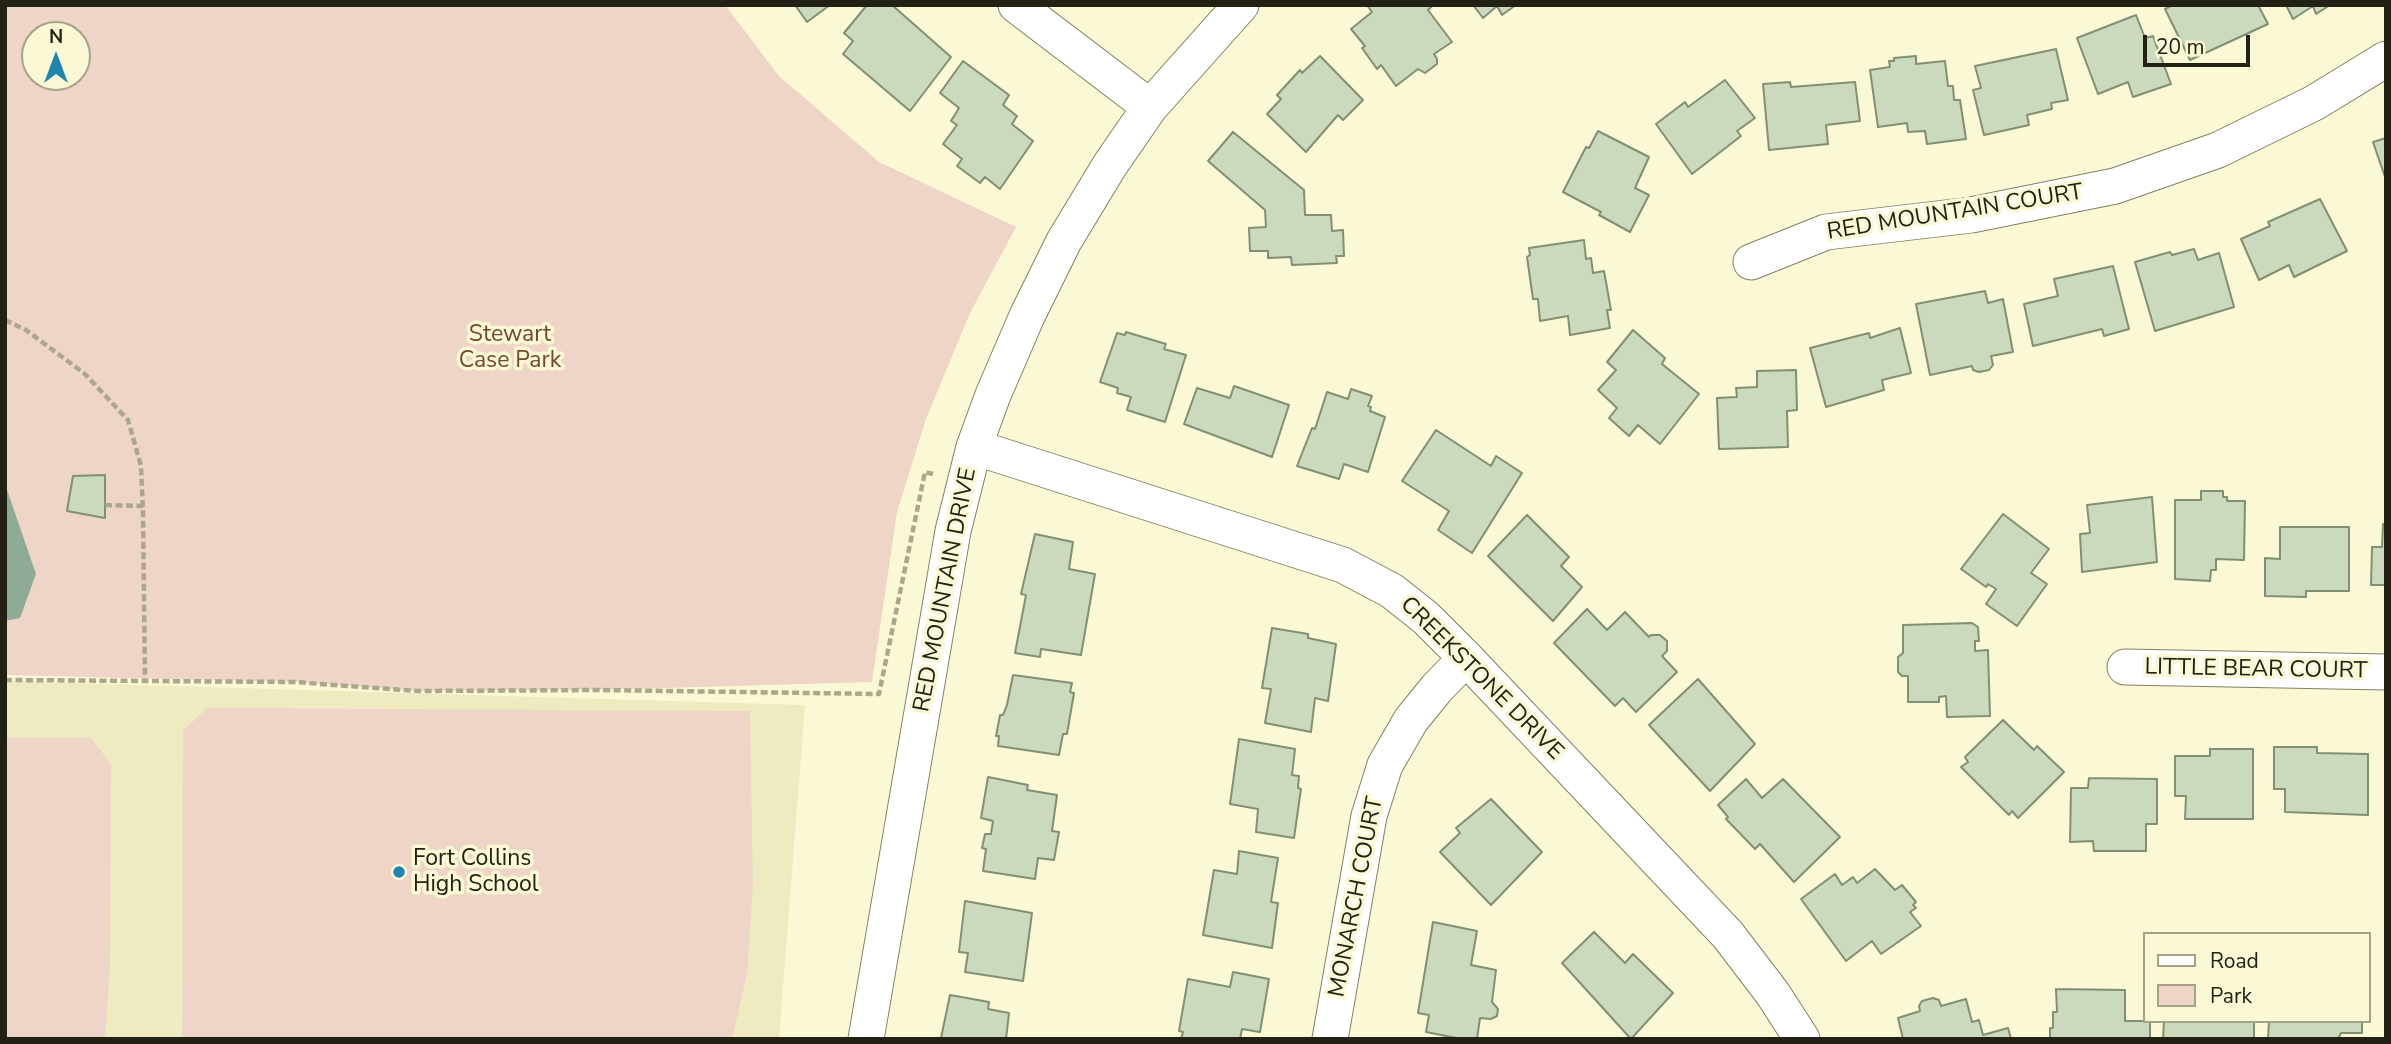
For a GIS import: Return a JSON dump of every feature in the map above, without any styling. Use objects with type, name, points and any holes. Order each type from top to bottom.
[{"type":"street","points":[[1016,5],[1150,107]]},
{"type":"street","name":"RED MOUNTAIN DRIVE","points":[[866,1039],[953,531],[974,447],[1027,316],[1064,241],[1110,165],[1150,107],[1241,5]]},
{"type":"street","name":"RED MOUNTAIN COURT","points":[[1751,262],[1826,232],[1970,215],[2115,186],[2218,150],[2314,103],[2386,59]]},
{"type":"street","name":"CREEKSTONE DRIVE","points":[[974,447],[1343,565],[1392,591],[1426,618],[1466,658],[1728,935],[1773,994],[1802,1039]]},
{"type":"street","name":"MONARCH COURT","points":[[1330,1039],[1369,816],[1385,765],[1411,720],[1466,658]]},
{"type":"street","name":"LITTLE BEAR COURT","points":[[2125,667],[2386,672]]},
{"type":"path","points":[[5,320],[26,331],[85,374],[128,420],[141,466],[145,680]]},
{"type":"path","points":[[5,680],[295,682],[418,691],[598,690],[879,694],[926,472]]},
{"type":"path","points":[[105,505],[143,506]]},
{"type":"shaded area","points":[[5,484],[36,574],[20,618],[5,621]]},
{"type":"shaded area","name":"Fort Collins High School","points":[[5,681],[805,705],[779,1039],[5,1039]]},
{"type":"green space","name":"Stewart Case Park","points":[[5,5],[725,5],[779,76],[879,162],[1016,227],[970,313],[926,419],[897,512],[872,682],[595,690],[418,691],[294,682],[5,675]]},
{"type":"green space","name":"Fort Collins High School","points":[[207,708],[750,711],[753,886],[747,974],[732,1039],[182,1039],[183,731]]},
{"type":"green space","points":[[5,738],[91,738],[111,764],[110,965],[105,1039],[5,1039]]},
{"type":"building","points":[[795,5],[830,5],[807,22]]},
{"type":"building","points":[[867,5],[892,5],[951,57],[910,111],[843,54],[853,41],[844,33]]},
{"type":"building","points":[[1367,5],[1433,5],[1428,10],[1452,42],[1434,54],[1437,64],[1425,73],[1418,69],[1396,86],[1381,65],[1377,69],[1362,48],[1365,46],[1351,29],[1372,12]]},
{"type":"building","points":[[1473,5],[1516,5],[1502,15],[1497,6],[1483,18]]},
{"type":"building","points":[[2173,5],[2258,5],[2268,24],[2190,60],[2165,9]]},
{"type":"building","points":[[2286,5],[2330,5],[2316,14],[2313,6],[2293,19]]},
{"type":"building","points":[[2136,15],[2145,38],[2153,36],[2171,84],[2133,97],[2128,82],[2098,94],[2077,38]]},
{"type":"building","points":[[2056,49],[2068,100],[2051,103],[2052,109],[2027,115],[2029,125],[1984,135],[1973,90],[1981,88],[1975,66]]},
{"type":"building","points":[[1320,56],[1363,100],[1343,120],[1338,115],[1306,152],[1267,114],[1281,99],[1277,95],[1300,70],[1302,73]]},
{"type":"building","points":[[1916,56],[1916,64],[1945,61],[1948,86],[1953,86],[1954,100],[1960,100],[1966,139],[1927,144],[1925,131],[1908,132],[1907,123],[1878,127],[1870,70],[1890,67],[1889,61],[1894,61],[1894,58]]},
{"type":"building","points":[[963,61],[1009,95],[1003,105],[1017,116],[1012,124],[1033,141],[1000,189],[985,177],[980,183],[957,166],[962,159],[943,144],[957,125],[951,121],[959,108],[940,93]]},
{"type":"building","points":[[1725,80],[1755,118],[1737,131],[1741,136],[1692,174],[1656,124],[1685,102],[1688,107]]},
{"type":"building","points":[[1790,82],[1791,87],[1855,82],[1860,121],[1826,125],[1828,144],[1769,150],[1763,84]]},
{"type":"building","points":[[1598,131],[1649,157],[1635,188],[1649,195],[1630,232],[1599,215],[1601,212],[1563,192],[1586,147],[1589,148]]},
{"type":"building","points":[[1233,132],[1304,190],[1305,215],[1331,215],[1332,231],[1343,230],[1344,256],[1336,256],[1337,263],[1292,265],[1291,257],[1268,258],[1268,251],[1250,251],[1249,228],[1266,227],[1265,210],[1208,161]]},
{"type":"building","points":[[2386,138],[2386,180],[2373,142]]},
{"type":"building","points":[[2320,199],[2347,251],[2294,277],[2289,265],[2259,280],[2241,239],[2270,226],[2268,222]]},
{"type":"building","points":[[1584,240],[1586,259],[1591,258],[1593,273],[1604,271],[1611,310],[1607,310],[1610,328],[1570,335],[1568,316],[1540,321],[1538,299],[1533,299],[1527,257],[1530,255],[1529,248]]},
{"type":"building","points":[[2194,249],[2198,260],[2219,253],[2234,307],[2155,331],[2135,262],[2170,252],[2172,255]]},
{"type":"building","points":[[2113,266],[2129,329],[2104,336],[2102,329],[2033,346],[2024,304],[2058,296],[2054,279]]},
{"type":"building","points":[[1985,291],[1988,303],[2003,299],[2013,352],[1991,356],[1993,365],[1989,370],[1979,372],[1973,370],[1972,366],[1930,375],[1916,304]]},
{"type":"building","points":[[1900,328],[1911,373],[1882,380],[1884,390],[1826,407],[1810,348],[1869,333],[1870,338]]},
{"type":"building","points":[[1633,330],[1665,358],[1662,364],[1699,394],[1660,444],[1638,425],[1629,436],[1609,418],[1617,408],[1598,390],[1616,370],[1607,362]]},
{"type":"building","points":[[1126,332],[1166,344],[1164,349],[1186,355],[1165,422],[1127,410],[1131,397],[1117,393],[1118,388],[1100,382],[1117,333],[1125,335]]},
{"type":"building","points":[[1796,370],[1797,410],[1787,411],[1788,447],[1719,449],[1717,398],[1737,397],[1736,388],[1757,387],[1757,371]]},
{"type":"building","points":[[1234,386],[1289,405],[1272,457],[1184,424],[1197,388],[1230,398]]},
{"type":"building","points":[[1351,389],[1372,396],[1368,406],[1371,407],[1370,411],[1385,417],[1368,472],[1344,464],[1339,479],[1297,466],[1312,428],[1315,429],[1327,392],[1348,399]]},
{"type":"building","points":[[1436,430],[1491,466],[1496,456],[1522,473],[1472,553],[1438,530],[1449,511],[1402,481]]},
{"type":"building","points":[[105,475],[105,518],[67,511],[73,476]]},
{"type":"building","points":[[2201,491],[2223,491],[2223,497],[2227,497],[2227,501],[2245,501],[2244,560],[2216,559],[2216,570],[2211,570],[2210,581],[2175,579],[2175,500],[2201,500]]},
{"type":"building","points":[[2152,497],[2157,562],[2082,572],[2080,534],[2090,533],[2087,505]]},
{"type":"building","points":[[2003,514],[2049,549],[2031,573],[2047,584],[2017,626],[1986,604],[1996,589],[1988,584],[1986,587],[1961,569]]},
{"type":"building","points":[[1527,515],[1569,557],[1561,566],[1582,587],[1553,621],[1488,556]]},
{"type":"building","points":[[2383,524],[2386,524],[2386,585],[2371,585],[2372,547],[2382,547]]},
{"type":"building","points":[[2280,527],[2349,527],[2349,591],[2306,591],[2306,597],[2265,596],[2265,558],[2280,559]]},
{"type":"building","points":[[1035,534],[1073,542],[1069,569],[1095,574],[1081,655],[1041,649],[1040,657],[1015,653],[1026,595],[1021,594]]},
{"type":"building","points":[[1587,609],[1607,630],[1625,612],[1649,637],[1660,635],[1667,641],[1667,651],[1662,656],[1677,672],[1636,712],[1623,698],[1615,706],[1554,643]]},
{"type":"building","points":[[1972,623],[1978,627],[1979,641],[1975,641],[1975,651],[1988,650],[1990,716],[1947,717],[1946,696],[1939,697],[1939,702],[1908,702],[1908,676],[1902,676],[1898,672],[1898,657],[1903,653],[1903,625]]},
{"type":"building","points":[[1272,628],[1308,634],[1308,638],[1336,644],[1328,701],[1315,698],[1311,732],[1265,723],[1271,689],[1262,688]]},
{"type":"building","points":[[1013,675],[1072,683],[1070,692],[1074,693],[1067,734],[1063,734],[1059,755],[998,746],[999,736],[996,736],[1000,715],[1003,715],[1007,705]]},
{"type":"building","points":[[1698,679],[1755,744],[1710,791],[1649,725]]},
{"type":"building","points":[[2003,720],[2034,750],[2037,746],[2064,772],[2018,818],[2012,811],[2009,815],[1961,767],[1968,762],[1965,757]]},
{"type":"building","points":[[1239,739],[1295,749],[1292,775],[1299,776],[1298,788],[1301,789],[1294,838],[1256,832],[1258,809],[1230,804]]},
{"type":"building","points":[[2274,747],[2317,747],[2317,753],[2368,754],[2368,815],[2285,812],[2285,789],[2274,789]]},
{"type":"building","points":[[2210,749],[2253,749],[2253,819],[2185,819],[2186,796],[2175,796],[2175,756],[2210,756]]},
{"type":"building","points":[[988,777],[1028,785],[1027,790],[1057,795],[1052,831],[1059,832],[1054,860],[1038,858],[1035,879],[983,871],[986,849],[982,848],[985,834],[991,834],[993,821],[981,818]]},
{"type":"building","points":[[2089,778],[2157,779],[2157,824],[2146,824],[2146,851],[2094,851],[2093,841],[2070,842],[2071,788],[2088,788]]},
{"type":"building","points":[[1746,779],[1762,798],[1783,779],[1840,837],[1794,882],[1760,844],[1755,849],[1726,819],[1728,817],[1718,805]]},
{"type":"building","points":[[1491,799],[1542,852],[1491,905],[1440,852],[1460,833],[1456,828]]},
{"type":"building","points":[[1239,851],[1278,858],[1271,902],[1278,903],[1272,948],[1203,935],[1214,870],[1237,874]]},
{"type":"building","points":[[1875,869],[1895,890],[1902,885],[1916,902],[1913,905],[1916,908],[1910,912],[1921,926],[1881,954],[1872,941],[1846,961],[1801,899],[1835,874],[1842,885],[1853,877],[1857,883]]},
{"type":"building","points":[[965,901],[1032,913],[1023,981],[965,972],[968,953],[959,952]]},
{"type":"building","points":[[1433,922],[1477,931],[1471,965],[1496,970],[1492,1002],[1498,1009],[1497,1016],[1491,1019],[1480,1018],[1477,1039],[1461,1039],[1426,1032],[1429,1015],[1418,1013]]},
{"type":"building","points":[[1594,932],[1625,963],[1633,954],[1673,993],[1631,1039],[1562,963]]},
{"type":"building","points":[[1233,972],[1269,979],[1260,1032],[1242,1029],[1240,1039],[1181,1039],[1183,1032],[1179,1031],[1188,979],[1230,987]]},
{"type":"building","points":[[2056,989],[2125,990],[2125,1021],[2150,1023],[2150,1039],[2050,1039],[2053,1012],[2057,1012]]},
{"type":"building","points":[[950,995],[989,1002],[988,1009],[1009,1013],[1006,1039],[941,1038]]},
{"type":"building","points":[[1933,998],[1939,1000],[1941,1006],[1966,999],[1972,1022],[1979,1020],[1983,1035],[2008,1028],[2011,1039],[1903,1039],[1898,1018],[1920,1011],[1922,1001]]},
{"type":"building","points":[[2164,1023],[2254,1023],[2254,1039],[2163,1039]]},
{"type":"building","points":[[2269,1023],[2362,1023],[2362,1033],[2341,1033],[2338,1039],[2268,1039]]},
{"type":"place","name":"Fort Collins High School","points":[[399,872]]}]
